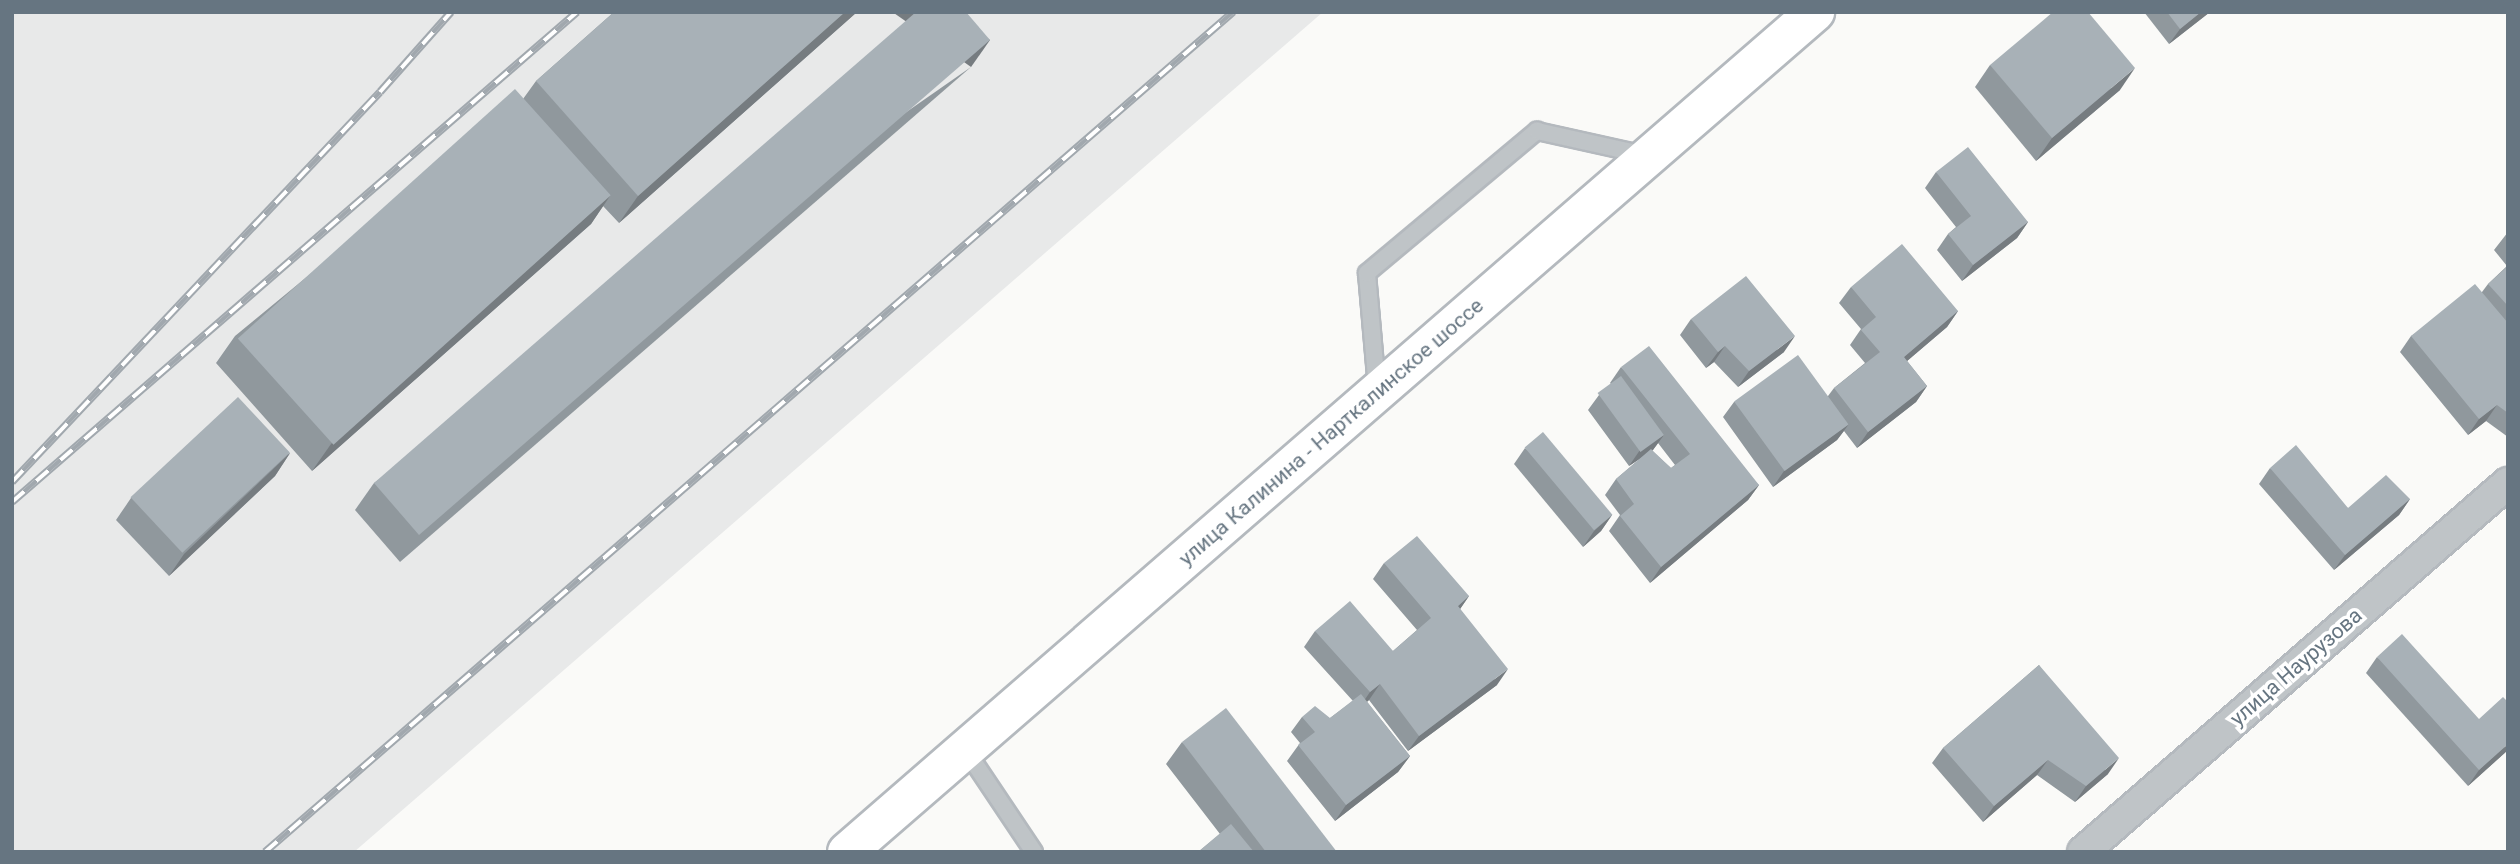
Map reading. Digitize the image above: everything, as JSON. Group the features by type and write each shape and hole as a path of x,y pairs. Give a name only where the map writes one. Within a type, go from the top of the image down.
{"main road":[{"name":"улица Калинина - Нарткалинское шоссе","path":"847,852 1815,12"}],"street":[{"name":"улица Наурузова","path":"2083,852 2508,483"}],"lane":[{"path":"1377,394 1367,273 1537,131 1650,156"},
{"path":"965,749 1034,852"}],"shaded area":[{"path":"12,12 1323,12 354,852 12,852"}],"building":[{"path":"614,12 845,12 638,196 536,81"},
{"path":"916,12 966,12 990,40 419,535 374,483"},
{"path":"2053,12 2088,12 2135,68 2052,138 1990,65"},
{"path":"2167,12 2201,12 2180,29"},
{"path":"515,89 611,195 333,445 238,339"},
{"path":"1968,147 2028,222 1973,265 1948,234 1971,216 1936,172"},
{"path":"1902,244 1958,311 1904,357 1927,386 1868,432 1834,388 1880,352 1861,330 1876,317 1851,287"},
{"path":"2508,266 2508,306 2488,284"},
{"path":"1746,276 1795,336 1749,371 1725,346 1718,352 1691,319"},
{"path":"2475,284 2508,323 2508,413 2497,405 2479,419 2411,336"},
{"path":"1649,346 1759,485 1661,567 1620,516 1634,504 1616,479 1651,449 1671,468 1690,454 1621,367"},
{"path":"1798,355 1849,425 1785,471 1734,401"},
{"path":"1621,376 1664,435 1640,452 1598,393"},
{"path":"238,397 290,453 182,553 130,497"},
{"path":"1543,432 1612,515 1594,530 1525,447"},
{"path":"2296,445 2348,508 2386,475 2410,499 2345,555 2270,468"},
{"path":"1417,536 1469,596 1458,606 1508,669 1419,736 1380,684 1370,692 1315,631 1350,601 1393,651 1431,618 1384,563"},
{"path":"2402,634 2479,719 2503,697 2508,702 2508,744 2479,770 2377,657"},
{"path":"2039,665 2119,758 2086,786 2048,760 1994,806 1943,748"},
{"path":"1361,694 1410,756 1346,805 1298,745 1315,732 1302,717 1315,706 1330,718"},
{"path":"1226,708 1337,852 1266,852 1182,742"},
{"path":"1231,824 1254,852 1198,852"}],"railway":[{"path":"12,482 380,92 451,12"},
{"path":"12,502 577,12"},
{"path":"265,852 1233,12"}]}
